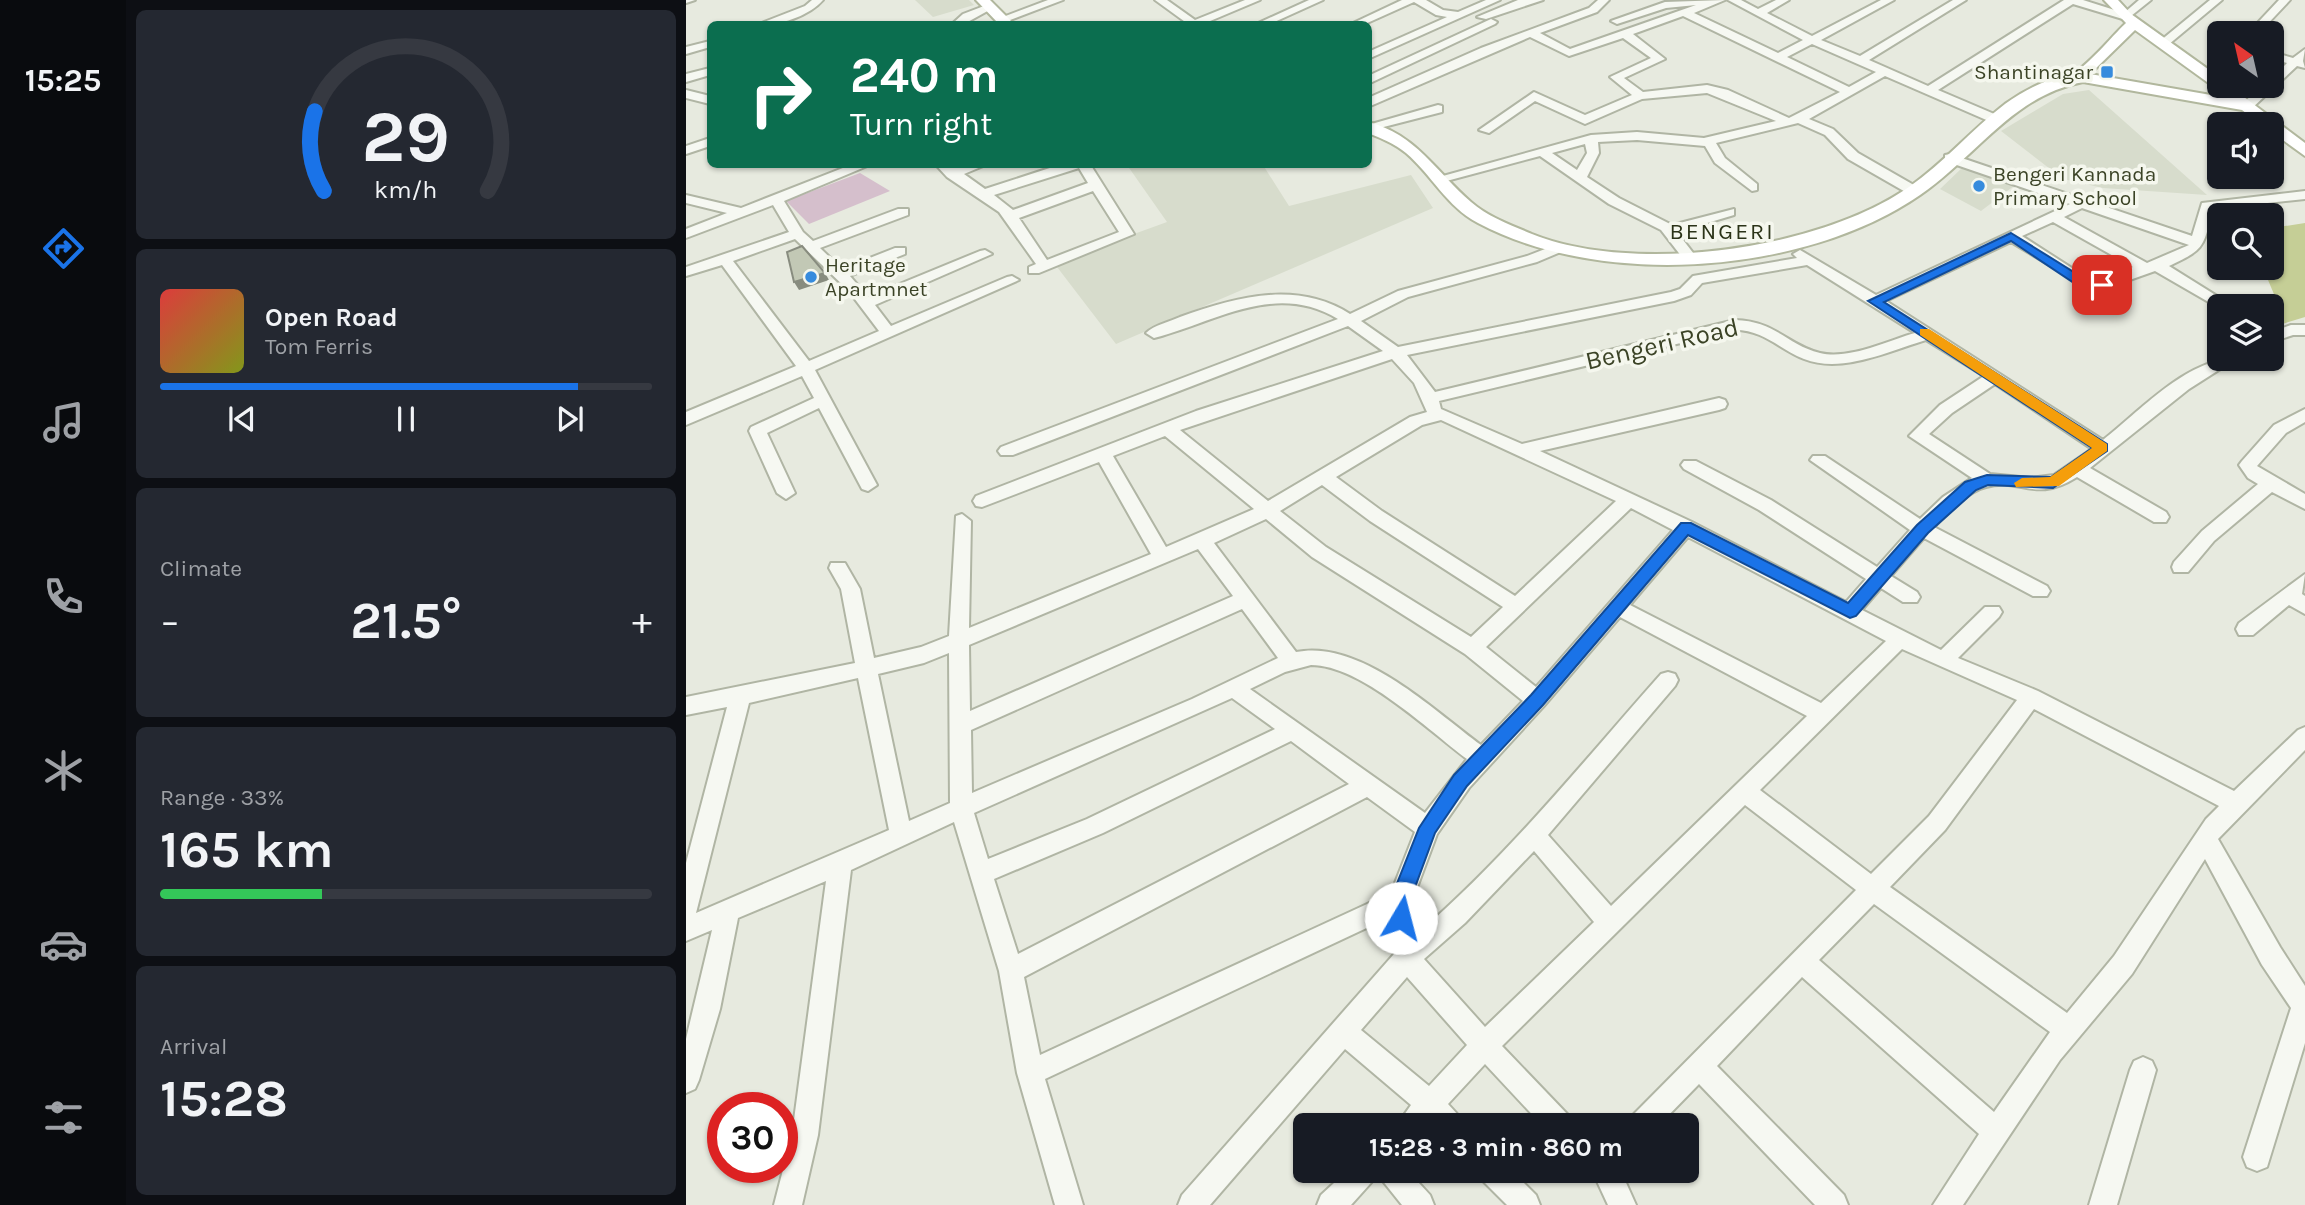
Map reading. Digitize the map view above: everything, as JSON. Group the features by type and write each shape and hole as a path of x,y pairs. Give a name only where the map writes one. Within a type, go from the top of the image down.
{"main road":[{"path":"2111,0 2130,20 2207,72"},
{"path":"986,4 1003,21"},
{"path":"1372,129 1406,146 1465,206 1485,220 1504,230 1558,248 1638,259 1690,258 1784,246 1866,220 1914,191 1995,119 2040,91 2077,78 2130,20"},
{"path":"2077,78 2247,106"},
{"path":"2238,98 2255,112"},
{"path":"2284,135 2305,151"}],"street":[{"path":"787,21 818,0"},
{"path":"1006,21 1058,0"},
{"path":"1199,21 1255,0"},
{"path":"1273,21 1318,0"},
{"path":"1364,21 1411,0"},
{"path":"1418,0 1440,13 1491,22 1526,34 1566,53 1687,14 1712,0"},
{"path":"1372,55 1494,0"},
{"path":"1478,19 1519,3 1538,0"},
{"path":"1372,101 1526,34 1592,10 1603,0"},
{"path":"1617,21 1665,5 1712,0"},
{"path":"1734,0 1812,40 1995,119"},
{"path":"1758,13 1784,0"},
{"path":"1777,58 1889,0"},
{"path":"1860,61 1961,0"},
{"path":"1928,91 2071,0 2130,20 2146,0"},
{"path":"2164,43 2217,0"},
{"path":"2265,21 2285,0"},
{"path":"1165,1 1188,21"},
{"path":"961,21 986,4"},
{"path":"1592,10 1617,21 1659,59 1616,77 1640,96"},
{"path":"1687,14 1848,92"},
{"path":"1562,21 1601,43"},
{"path":"1372,79 1491,22"},
{"path":"686,51 707,45"},
{"path":"2284,75 2300,64 2305,52"},
{"path":"1439,178 1591,139 1637,136 1709,142 1793,120 1884,72"},
{"path":"686,78 707,73"},
{"path":"1485,130 1534,96 1587,120 1640,96 1714,90 1829,132 1853,156 1914,191"},
{"path":"686,94 707,103"},
{"path":"2247,106 2256,98"},
{"path":"1372,126 1438,109"},
{"path":"1580,177 1593,153 1591,139"},
{"path":"1709,142 1720,160 1752,187"},
{"path":"686,150 707,143"},
{"path":"1540,151 1614,201 1669,230 1690,258"},
{"path":"1950,158 2197,243"},
{"path":"686,234 855,168"},
{"path":"945,168 1010,216 1037,265 1127,234 1085,168"},
{"path":"952,174 970,168"},
{"path":"981,194 1064,168"},
{"path":"1010,216 1096,185"},
{"path":"2011,236 2089,285 2102,285 2192,250 2197,243 2207,206 2305,195"},
{"path":"775,197 797,234 840,275 888,332"},
{"path":"686,199 740,212"},
{"path":"1875,301 2084,202"},
{"path":"811,247 903,212"},
{"path":"1669,230 1729,212"},
{"path":"2054,217 2207,296"},
{"path":"686,272 797,234"},
{"path":"1784,246 1811,260 1995,376 2102,448"},
{"path":"1007,451 1348,321 1403,295 1532,259 1558,248"},
{"path":"840,275 900,251"},
{"path":"866,303 985,254"},
{"path":"725,259 806,368 868,485"},
{"path":"982,501 1167,429 1397,352 1674,296 1686,292 1690,284 1698,279 1811,260"},
{"path":"686,419 1012,280"},
{"path":"1154,333 1212,311 1257,301 1289,299 1329,309 1397,352 1432,406 1448,415 1686,527 1943,661 2031,697 2237,804"},
{"name":"Bengeri Road","path":"686,706 924,655 959,641 1203,542 1268,509 1416,421 1432,406 1735,325 1758,325 1804,352 1826,359 1928,334"},
{"path":"2284,332 2305,330"},
{"path":"1850,611 1922,529 1970,486 1987,480 2053,482 2076,468 2189,378 2207,369"},
{"path":"1987,480 1920,437 1946,410 1995,376"},
{"path":"786,493 757,431 823,400"},
{"path":"1520,450 1719,404"},
{"path":"2305,415 2280,429 2248,465 2254,474 2305,502"},
{"path":"1167,429 1319,552 1472,648 1537,700"},
{"path":"1103,454 1163,558"},
{"path":"1819,460 1922,529 2040,591"},
{"path":"1690,465 1765,505 1910,597"},
{"path":"2076,468 2160,517"},
{"path":"1322,476 1376,516 1516,606"},
{"path":"2181,567 2208,536 2270,484"},
{"path":"1472,648 1629,499"},
{"path":"962,521 960,724 956,809 981,873 1011,971 1030,1073 1069,1205"},
{"path":"1549,1113 1407,958 1400,901 1428,828 1482,757 1537,700 1686,527"},
{"path":"1203,542 1292,662"},
{"path":"838,568 850,589 906,833"},
{"path":"2246,629 2305,580"},
{"path":"2288,594 2305,606"},
{"path":"960,724 1245,599"},
{"path":"1617,607 1824,713"},
{"path":"1943,661 1992,612"},
{"path":"1421,1113 1485,1045 1901,638"},
{"path":"686,929 840,864 956,809 1235,690 1292,662 1325,657 1352,666 1482,757"},
{"path":"1192,1205 1407,958 1457,915 1534,835 1668,680"},
{"path":"1235,690 1428,828"},
{"path":"686,908 740,696"},
{"path":"1652,1113 1937,823 2031,697"},
{"path":"981,873 1096,827 1292,732"},
{"path":"1947,1205 2069,1030 2123,965 2214,826 2305,736"},
{"path":"1011,971 1366,786"},
{"path":"1743,790 1872,889 2069,1030"},
{"path":"1534,835 1610,923"},
{"path":"2207,840 2271,956 2304,1003 2258,1157"},
{"path":"788,1205 805,1135 840,864"},
{"path":"1030,1073 1400,901"},
{"path":"686,1080 708,1009 728,911"},
{"path":"1802,961 1997,1132"},
{"path":"1344,1032 1439,1113"},
{"path":"1699,1066 1834,1205"},
{"path":"2103,1205 2143,1070"},
{"path":"1331,1205 1354,1183"},
{"path":"1401,1183 1420,1205"},
{"path":"1504,1183 1525,1205"},
{"path":"1612,1183 1622,1205"}],"shaded area":[{"path":"915,0 969,0 974,5 933,17"},
{"path":"2089,90 2207,195 2103,188 2063,179 2001,131 2063,94"},
{"name":"Bengeri Kannada Primary School","path":"1963,167 2019,182 1981,211 1940,189"},
{"path":"1129,168 1265,168 1289,206 1411,175 1433,208 1116,344 1054,263 1167,222"},
{"path":"860,173 890,191 809,224 786,201"},
{"path":"2305,223 2305,317 2284,323 2284,294 2274,294 2268,280 2284,280 2284,226"}],"building":[{"path":"802,246 825,273 794,282 787,252"}],"slow traffic":[{"path":"1925,332 2102,448 2053,482 2022,483"}],"place":[{"name":"Shantinagar","path":"2107,72"},
{"name":"Bengeri Kannada Primary School","path":"1979,186"},
{"name":"Heritage Apartmnet","path":"811,277"}],"district":[{"name":"BENGERI","path":"1722,231"}],"route":[{"path":"1401,918 1400,901 1428,828 1461,781 1537,700 1686,527 1850,611 1922,529 1970,486 1987,480 2026,484 2053,482 2102,448 1995,376 1875,301 2011,236 2081,282 2102,285"}]}
